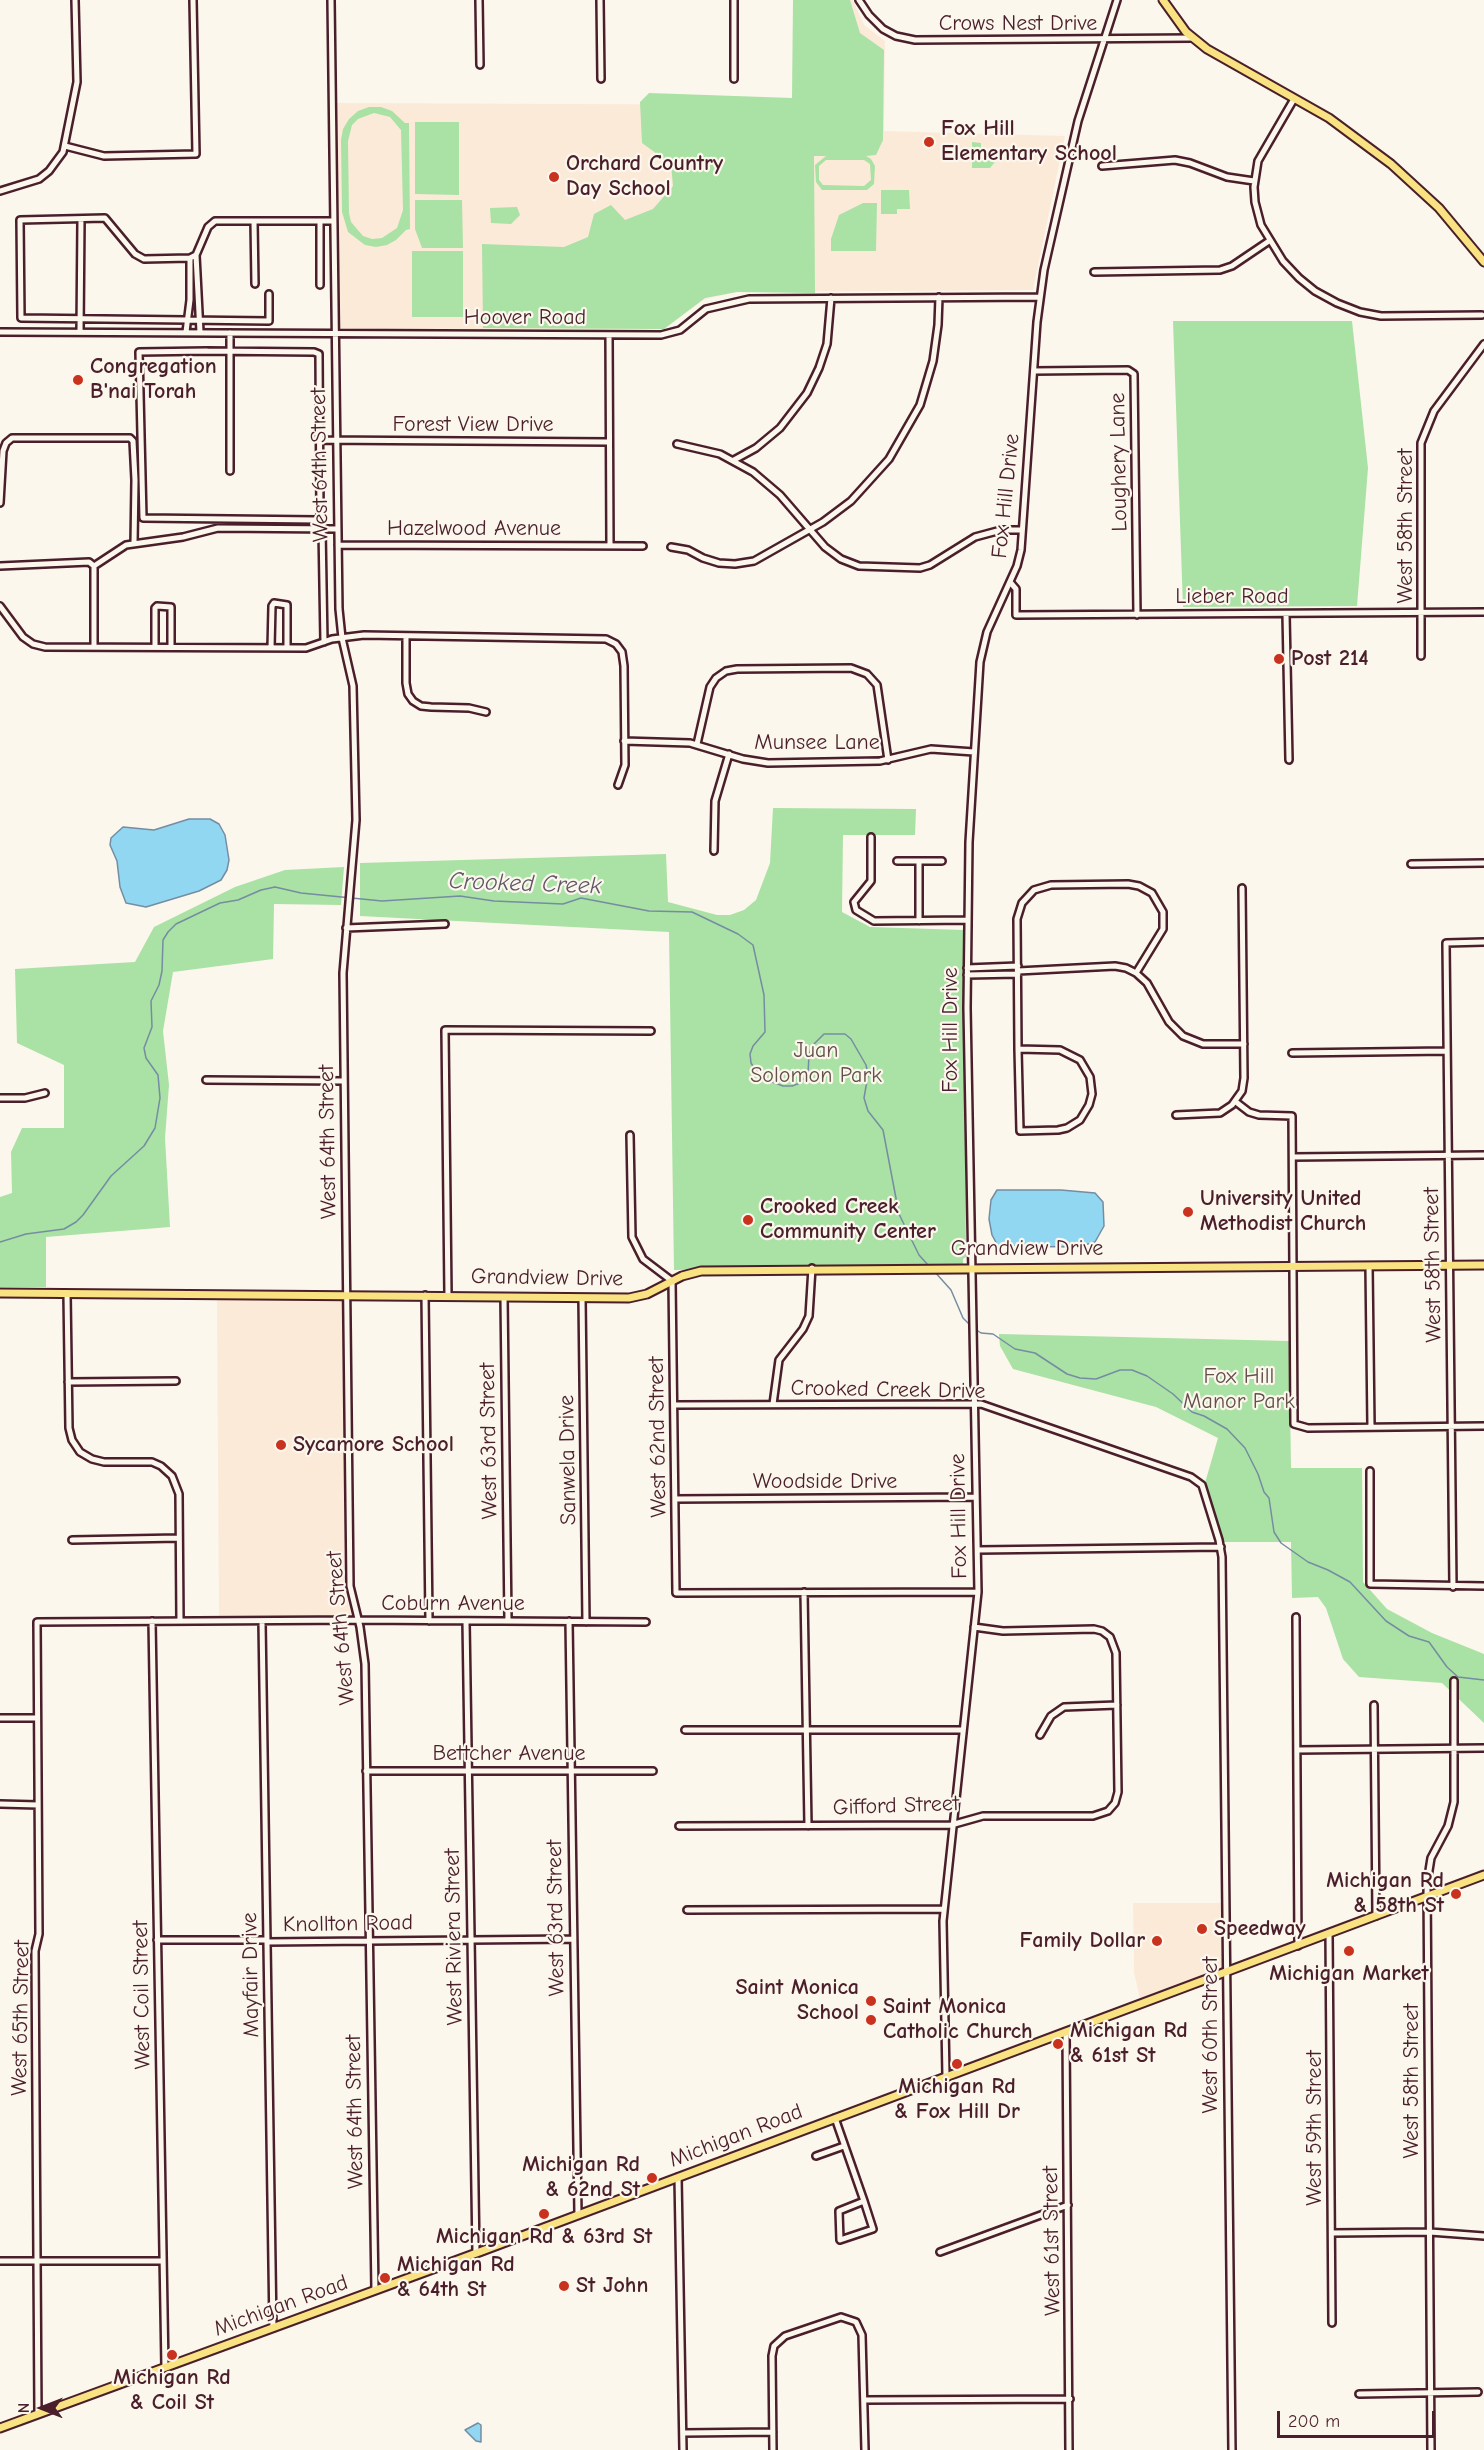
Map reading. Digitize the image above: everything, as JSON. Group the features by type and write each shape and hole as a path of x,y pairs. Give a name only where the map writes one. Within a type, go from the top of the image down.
{"main road":[{"path":"1163,0 1175,19 1193,38 1223,59 1344,128 1406,176 1447,217 1484,262"},
{"name":"Grandview Drive","path":"0,1293 637,1297 686,1274 701,1271 812,1268 1484,1265"},
{"name":"Michigan Road","path":"0,2428 476,2253 1484,1875"}],"street":[{"path":"0,191 39,179 57,162 65,146 66,129 77,82 75,0"},
{"path":"65,146 104,156 196,154 193,0"},
{"name":"West 64th Street","path":"331,0 339,609 342,638 354,692 356,820 343,973 350,1586 365,1664 375,2290"},
{"path":"479,0 480,65"},
{"path":"600,0 601,79"},
{"path":"734,0 734,79"},
{"name":"Crows Nest Drive","path":"859,0 868,15 879,26 896,36 910,40 1193,38"},
{"name":"Fox Hill Drive","path":"946,2076 944,1909 951,1825 978,1592 970,1268 967,968 969,842 982,647 1021,550 1040,297 1045,264 1078,122 1117,0"},
{"path":"1294,99 1258,162 1254,182 1258,217 1269,241 1281,258 1299,278 1318,293 1347,308 1381,316 1482,315"},
{"path":"1102,166 1175,160 1190,163 1224,177 1254,182"},
{"path":"196,255 190,258 139,257 105,218 20,220 21,318 269,321 269,294"},
{"path":"80,332 81,219"},
{"path":"200,333 196,255 210,223 215,221 333,222"},
{"path":"254,221 255,284"},
{"path":"320,222 320,285"},
{"path":"1094,272 1218,271 1232,266 1269,241"},
{"path":"186,333 190,300 190,258"},
{"path":"671,547 686,550 713,562 741,564 754,561 810,530 847,504 889,459 908,430 923,399 937,342 939,297"},
{"name":"Hoover Road","path":"0,332 670,334 682,328 704,310 740,300 759,298 1040,297"},
{"path":"734,460 770,436 802,401 823,356 830,322 831,298"},
{"path":"230,333 230,471"},
{"path":"609,335 610,546"},
{"name":"West 58th Street","path":"1421,656 1421,443 1434,411 1484,344"},
{"path":"230,351 314,351 319,354 320,516 318,520 143,518 139,352 230,351"},
{"name":"Loughery Lane","path":"1034,371 1129,370 1134,375 1137,615"},
{"path":"0,503 3,451 6,442 17,437 131,439 135,480 134,544"},
{"name":"Forest View Drive","path":"319,440 609,442"},
{"path":"677,444 708,450 734,460 753,472 773,488 832,553 852,564 913,569 930,565 962,543 978,536 1001,530 1022,530"},
{"path":"94,566 120,548 183,537 218,528 337,529"},
{"path":"322,529 324,642"},
{"name":"Hazelwood Avenue","path":"338,545 643,546"},
{"path":"0,566 88,562 94,566"},
{"path":"94,566 94,647"},
{"name":"Lieber Road","path":"1010,582 1016,589 1016,615 1484,612"},
{"path":"271,648 274,603 286,604 287,648"},
{"path":"0,606 22,637 30,643 45,647 310,648 342,638 406,636 606,639 616,644 622,652 625,765 618,785"},
{"path":"155,647 155,608 157,606 171,607 171,647"},
{"path":"1286,614 1289,760"},
{"path":"406,636 406,683 408,694 413,701 421,706 470,708 486,712"},
{"path":"697,744 708,690 722,673 737,669 851,668 867,674 877,687 888,760"},
{"name":"Munsee Lane","path":"624,741 677,741 697,744 768,763 888,760 929,749 974,752"},
{"path":"714,851 715,801 729,754"},
{"path":"871,837 871,881 854,902 854,908 872,921 968,920"},
{"path":"897,861 942,861"},
{"path":"919,861 919,921"},
{"path":"1411,864 1484,862"},
{"path":"1018,1049 1060,1050 1080,1060 1090,1077 1092,1094 1089,1106 1080,1120 1060,1130 1020,1131 1018,1049 1017,916 1022,903 1032,892 1052,885 1128,884 1139,886 1152,893 1161,905 1164,917 1160,936 1136,973"},
{"path":"1176,1115 1218,1114 1236,1102 1242,1091 1244,1044 1242,888"},
{"path":"346,928 445,924"},
{"name":"West 58th Street","path":"1453,1587 1446,943 1484,942"},
{"path":"967,975 1018,970 1115,966 1136,973 1147,983 1169,1022 1183,1036 1203,1044 1244,1044"},
{"path":"967,968 1018,970"},
{"path":"448,1295 445,1030 651,1031"},
{"path":"1292,1053 1447,1051"},
{"path":"206,1080 344,1081"},
{"path":"0,1098 25,1098 45,1093"},
{"path":"1236,1102 1247,1111 1259,1115 1292,1116 1294,1424 1308,1428 1484,1426"},
{"path":"630,1135 632,1237 643,1259 672,1281"},
{"path":"1293,1157 1484,1155"},
{"path":"1369,1266 1371,1427"},
{"path":"773,1404 778,1360 803,1329 810,1316 812,1268"},
{"name":"West 62nd Street","path":"672,1281 676,1593 804,1592"},
{"path":"67,1294 69,1428 75,1446 86,1456 97,1461 147,1461 167,1470 178,1489 180,1621"},
{"path":"425,1295 429,1621"},
{"name":"West 63rd Street","path":"504,1297 508,1621"},
{"name":"Sanwela Drive","path":"582,1298 586,1622"},
{"path":"68,1382 176,1381"},
{"name":"Crooked Creek Drive","path":"674,1405 973,1404 988,1406 1197,1480"},
{"path":"1370,1471 1370,1584 1484,1587"},
{"name":"West 60th Street","path":"1197,1480 1203,1487 1221,1547 1232,2450"},
{"name":"Woodside Drive","path":"675,1499 976,1497"},
{"path":"72,1540 179,1538"},
{"path":"978,1550 1221,1547"},
{"path":"808,1826 804,1592 978,1592"},
{"path":"1296,1617 1298,1946"},
{"name":"Coburn Avenue","path":"36,1622 358,1620 646,1622"},
{"name":"West Coil Street","path":"152,1621 165,2368"},
{"name":"West 63rd Street","path":"569,1621 578,2214"},
{"name":"West 65th Street","path":"36,1622 39,1934 35,1952 38,2414"},
{"name":"Mayfair Drive","path":"262,1622 273,2328"},
{"name":"West Riviera Street","path":"466,1622 476,2253"},
{"path":"974,1628 1003,1631 1094,1629 1109,1636 1116,1648 1117,1705 1064,1707 1051,1716 1040,1735"},
{"name":"West 58th Street","path":"1431,2450 1428,1896 1431,1858 1448,1826 1454,1808 1454,1681"},
{"name":"Gifford Street","path":"678,1826 951,1825 983,1816 1096,1815 1111,1808 1118,1792 1117,1705"},
{"path":"1374,1706 1376,1916"},
{"path":"0,1718 37,1718"},
{"path":"685,1730 962,1730"},
{"path":"1297,1750 1484,1748"},
{"name":"Bettcher Avenue","path":"366,1771 653,1771"},
{"path":"0,1804 38,1804"},
{"path":"687,1910 944,1909"},
{"name":"West 59th Street","path":"1329,1933 1332,2323"},
{"name":"Knollton Road","path":"157,1941 573,1939"},
{"name":"West 61st Street","path":"1066,2032 1069,2450"},
{"path":"835,2118 844,2146 864,2201 873,2229 840,2240 839,2211 864,2201"},
{"path":"816,2156 844,2146"},
{"path":"678,2177 683,2450"},
{"path":"939,2253 1068,2205"},
{"path":"1332,2233 1430,2232 1484,2236"},
{"path":"0,2261 163,2261"},
{"path":"773,2450 772,2354 776,2344 785,2336 839,2317 852,2319 861,2329 865,2450"},
{"path":"1359,2394 1478,2392"},
{"path":"864,2400 1070,2399"},
{"path":"683,2433 773,2432"}],"shaded area":[{"path":"794,0 853,0 864,25 885,41 884,131 1065,136 1033,290 737,292 705,299 664,329 339,329 337,103 793,105"},
{"name":"Sycamore School","path":"217,1300 343,1300 345,1590 351,1614 347,1618 219,1617"},
{"path":"1133,1903 1221,1903 1222,1968 1140,1999 1134,1972"}],"green space":[{"path":"793,0 850,0 860,33 884,50 883,140 876,155 866,156 875,166 874,184 867,190 822,190 816,182 815,165 826,156 814,156 815,293 737,292 705,298 664,329 483,328 482,244 564,247 588,237 594,214 611,205 625,220 653,209 673,186 671,164 642,143 640,102 649,93 792,98","holes":["826,160 864,160 870,164 871,180 864,186 823,185 819,180 819,166"]},
{"path":"369,107 381,107 392,111 405,123 409,123 410,229 387,245 376,247 365,245 348,232 342,212 341,140 343,129 358,111","holes":["374,113 390,117 401,130 403,210 397,228 382,238 372,239 363,236 351,222 348,141 352,125 358,119"]},
{"path":"415,122 459,122 459,195 415,194"},
{"path":"972,142 981,143 981,153 985,153 995,162 990,168 972,168"},
{"path":"881,190 909,190 910,209 897,209 897,214 881,214"},
{"path":"415,200 462,200 463,248 422,248 415,229"},
{"path":"863,203 877,203 876,251 831,251 831,239 839,215"},
{"path":"517,207 520,215 511,224 491,223 490,208"},
{"path":"412,251 463,251 463,317 412,317"},
{"path":"1173,321 1352,321 1368,468 1357,606 1183,607"},
{"name":"Juan Solomon Park","path":"773,808 916,809 915,835 843,835 842,912 870,927 964,930 966,1257 963,1259 963,1264 674,1270 669,932 360,916 360,863 666,854 668,902 717,915 730,915 744,910 756,900 770,863"},
{"path":"344,867 341,905 274,904 273,959 173,972 163,1031 169,1085 165,1138 170,1227 46,1237 46,1287 0,1287 0,1197 12,1193 11,1152 22,1128 64,1128 64,1065 17,1043 15,969 135,962 154,927 235,887 285,870"},
{"name":"Fox Hill Manor Park","path":"999,1334 1289,1341 1291,1468 1362,1468 1363,1582 1387,1609 1432,1633 1484,1654 1484,1723 1442,1683 1359,1677 1343,1659 1326,1608 1318,1597 1292,1598 1291,1542 1224,1542 1205,1483 1218,1438 1156,1407 1013,1369 1000,1346"}],"water":[{"path":"189,819 210,819 219,824 225,835 229,860 227,870 221,880 199,891 146,907 126,903 120,887 117,861 110,845 111,838 123,827 154,830"},
{"path":"997,1190 1061,1190 1095,1193 1103,1202 1104,1226 1095,1242 1078,1247 998,1246 992,1235 989,1219 991,1200"},
{"path":"478,2423 481,2425 481,2442 476,2441 465,2430"}],"waterway":[{"name":"Crooked Creek","path":"0,1242 26,1234 64,1229 76,1222 111,1176 144,1146 155,1128 160,1098 158,1075 146,1058 144,1048 152,1027 151,1001 159,985 163,940 168,932 176,924 220,903 238,900 261,890 275,887 301,893 382,901 460,896 494,901 563,904 581,898 649,911 692,912 738,934 753,945 764,995 765,1032 753,1046 750,1054 751,1063 756,1071 767,1080 783,1086 792,1086 800,1083 808,1074 809,1054 813,1045 824,1034 845,1034 851,1039 866,1065 868,1075 864,1098 868,1111 883,1130 899,1214 919,1255 928,1265"},
{"name":"Crooked Creek","path":"934,1271 951,1290 963,1318 971,1326"},
{"name":"Crooked Creek","path":"975,1329 981,1333 993,1334 1015,1349 1035,1353 1067,1374 1080,1378 1096,1379 1120,1370 1132,1370 1147,1376 1173,1394 1192,1412 1227,1429 1245,1448 1258,1474 1264,1492 1269,1498 1274,1532 1281,1543 1308,1562 1350,1582 1386,1621 1409,1636 1429,1642 1447,1667 1458,1677 1484,1680"}],"place":[{"name":"Fox Hill Elementary School","path":"929,142"},
{"name":"Orchard Country Day School","path":"554,177"},
{"name":"Congregation B'nai Torah","path":"78,380"},
{"name":"Post 214","path":"1279,659"},
{"name":"University United Methodist Church","path":"1188,1212"},
{"name":"Crooked Creek Community Center","path":"748,1220"},
{"name":"Sycamore School","path":"281,1445"},
{"name":"Michigan Rd & 58th St","path":"1456,1894"},
{"name":"Speedway","path":"1202,1929"},
{"name":"Family Dollar","path":"1157,1941"},
{"name":"Michigan Market","path":"1349,1951"},
{"name":"Saint Monica School","path":"871,2001"},
{"name":"Saint Monica Catholic Church","path":"871,2020"},
{"name":"Michigan Rd & 61st St","path":"1058,2044"},
{"name":"Michigan Rd & Fox Hill Dr","path":"957,2064"},
{"name":"Michigan Rd & 62nd St","path":"652,2178"},
{"name":"Michigan Rd & 63rd St","path":"544,2214"},
{"name":"Michigan Rd & 64th St","path":"385,2278"},
{"name":"St John","path":"564,2286"},
{"name":"Michigan Rd & Coil St","path":"172,2355"}]}
